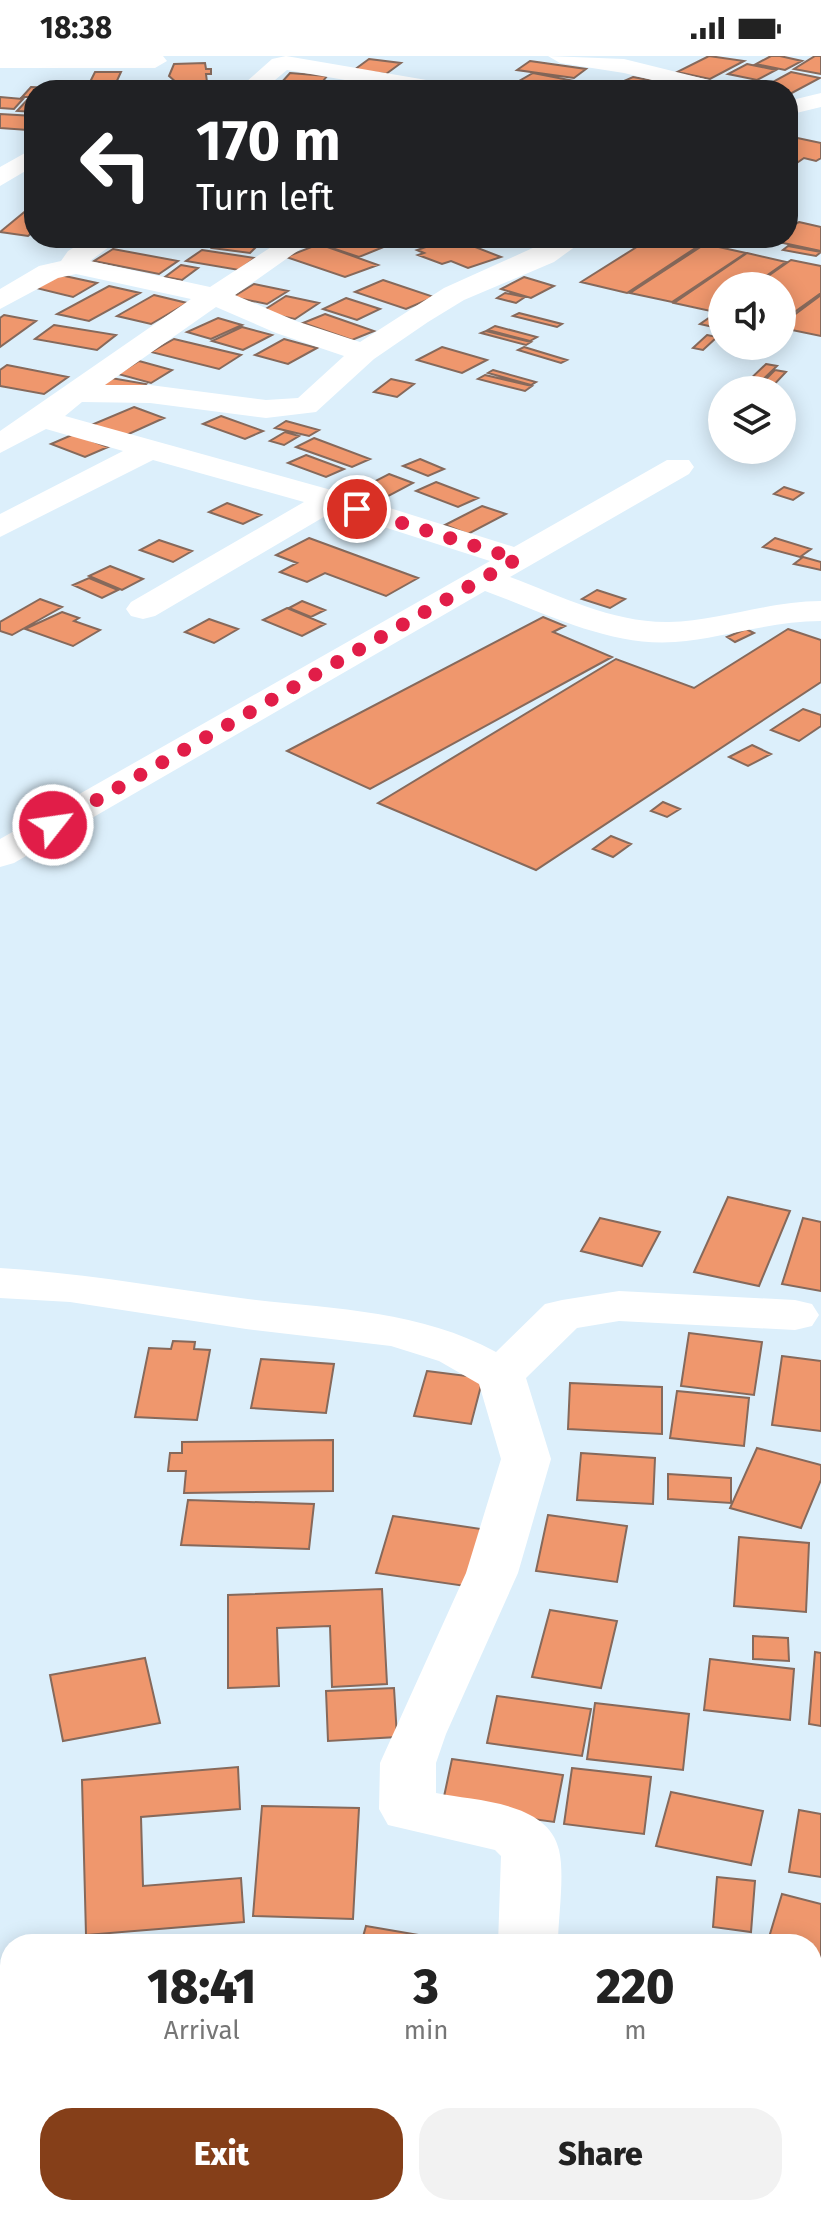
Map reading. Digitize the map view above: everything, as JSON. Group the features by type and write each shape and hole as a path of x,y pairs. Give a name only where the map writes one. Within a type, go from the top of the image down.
{"street":[{"path":"560,56 624,66 681,80"},
{"path":"261,80 289,60 392,80"},
{"path":"0,61 155,61"},
{"path":"595,80 624,66"},
{"path":"798,106 821,100"},
{"path":"798,112 821,118"},
{"path":"0,178 24,162"},
{"path":"0,193 24,193"},
{"path":"76,266 74,261 92,248"},
{"path":"0,444 42,419 127,353 288,248"},
{"path":"75,393 150,394 284,409 305,406 320,396 364,353 454,294 557,248"},
{"path":"0,301 49,272 76,266 215,296 286,327 364,353"},
{"path":"42,419 331,500 517,559"},
{"path":"0,527 150,449"},
{"path":"0,855 678,467"},
{"path":"143,609 331,500"},
{"path":"484,579 624,628 654,633 771,611 821,611"},
{"path":"0,1283 70,1287 246,1314 394,1331 456,1350 501,1375 526,1459 492,1573 418,1734 408,1763 408,1809 513,1831 524,1840 530,1850 528,1934"},
{"path":"501,1375 562,1315 619,1306 795,1315"}],"building":[{"path":"709,56 744,61 710,79 677,72"},
{"path":"771,56 802,61 785,70 756,64"},
{"path":"815,56 821,56 821,74 794,69"},
{"path":"369,59 401,63 386,74 354,70"},
{"path":"530,61 586,69 574,78 517,70"},
{"path":"205,63 211,74 206,74 207,80 174,80 169,76 174,64"},
{"path":"747,64 776,70 757,80 728,74"},
{"path":"95,72 121,72 117,80 91,80"},
{"path":"791,72 820,78 798,90 798,80 776,80"},
{"path":"290,73 327,76 324,80 284,80"},
{"path":"533,73 569,80 521,80"},
{"path":"0,97 23,99 14,109 0,108"},
{"path":"0,114 24,115 24,130 0,128"},
{"path":"798,138 821,143 821,158 816,161 804,158 798,162"},
{"path":"24,212 24,235 0,232"},
{"path":"798,223 821,227 821,251 798,246"},
{"path":"212,248 255,248 250,253"},
{"path":"309,248 330,248 378,265 345,277 286,257"},
{"path":"332,248 381,248 359,257"},
{"path":"478,248 501,257 468,268 451,261 442,264 418,255 424,253 417,250"},
{"path":"635,248 695,248 627,293 581,282"},
{"path":"699,248 723,248 746,253 717,272 708,272 708,278 672,302 630,293"},
{"path":"798,248 821,252 816,256 783,250"},
{"path":"113,249 178,261 159,274 94,261"},
{"path":"202,250 255,258 239,270 186,261"},
{"path":"747,253 786,262 772,272 719,272"},
{"path":"791,260 821,266 821,293 796,311 796,272 774,272"},
{"path":"181,265 198,268 182,280 165,277"},
{"path":"60,275 97,283 73,297 36,288"},
{"path":"524,277 554,286 531,298 501,289"},
{"path":"383,280 434,297 406,309 355,292"},
{"path":"708,280 708,310 674,303"},
{"path":"254,284 288,291 267,304 233,297"},
{"path":"109,286 140,293 89,321 57,314"},
{"path":"505,293 525,297 516,303 497,298"},
{"path":"154,295 187,303 151,324 117,316"},
{"path":"821,295 821,336 796,331 796,314"},
{"path":"286,296 319,303 295,319 261,312"},
{"path":"346,298 380,309 357,320 323,309"},
{"path":"519,313 562,324 557,327 513,316"},
{"path":"325,314 374,331 352,340 303,323"},
{"path":"4,315 36,321 0,347 0,318"},
{"path":"218,318 242,325 211,339 187,332"},
{"path":"54,325 116,335 97,350 35,339"},
{"path":"495,326 537,337 530,341 488,330"},
{"path":"242,327 272,335 243,350 212,341"},
{"path":"486,331 531,342 526,345 481,333"},
{"path":"708,335 708,345 703,350 693,348"},
{"path":"174,339 241,355 219,369 151,352"},
{"path":"284,339 317,348 288,364 255,355"},
{"path":"442,347 487,360 462,373 417,360"},
{"path":"524,347 567,360 561,363 518,350"},
{"path":"139,361 172,370 151,383 118,374"},
{"path":"766,364 777,366 766,376 753,376"},
{"path":"7,365 68,377 44,394 0,386 0,370"},
{"path":"493,370 536,382 531,385 488,373"},
{"path":"775,370 786,372 782,376 769,376"},
{"path":"485,375 532,386 525,391 478,379"},
{"path":"111,378 146,384 136,392 101,387"},
{"path":"391,379 414,384 397,397 374,392"},
{"path":"134,407 164,418 120,438 89,426"},
{"path":"221,416 263,431 245,439 203,424"},
{"path":"286,421 319,430 309,436 275,428"},
{"path":"285,432 299,436 284,445 270,441"},
{"path":"74,434 108,447 85,457 51,444"},
{"path":"314,438 370,459 352,467 296,447"},
{"path":"306,455 344,469 326,477 288,463"},
{"path":"420,459 444,469 428,476 403,466"},
{"path":"389,474 413,483 377,502 352,493"},
{"path":"436,482 478,498 458,507 416,491"},
{"path":"784,487 803,493 793,500 774,494"},
{"path":"227,503 261,515 243,524 209,512"},
{"path":"482,506 506,514 468,534 445,525"},
{"path":"309,538 418,578 386,596 325,573 307,582 280,572 297,563 276,555"},
{"path":"775,538 811,549 800,557 763,547"},
{"path":"159,540 192,551 173,562 140,550"},
{"path":"803,557 821,562 821,570 794,564"},
{"path":"110,566 143,579 122,590 89,576"},
{"path":"89,578 118,590 102,598 73,585"},
{"path":"597,590 625,599 610,608 582,599"},
{"path":"40,599 62,607 12,635 0,631 0,622"},
{"path":"302,601 325,610 311,617 289,608"},
{"path":"287,608 325,624 302,636 263,620"},
{"path":"62,612 79,618 74,621 100,630 73,646 25,629"},
{"path":"543,617 565,626 553,632 612,657 370,789 287,751"},
{"path":"209,619 238,629 214,643 185,632"},
{"path":"746,629 754,633 735,642 727,637"},
{"path":"788,629 821,640 821,682 536,870 378,803 616,659 694,688"},
{"path":"803,709 821,715 821,726 799,741 771,730"},
{"path":"752,745 771,754 748,766 729,757"},
{"path":"663,802 680,809 667,817 651,811"},
{"path":"611,836 631,844 613,857 593,849"},
{"path":"728,1197 790,1211 759,1286 694,1272"},
{"path":"600,1218 660,1232 642,1266 581,1251"},
{"path":"803,1218 821,1222 821,1291 782,1284"},
{"path":"689,1333 762,1342 754,1395 681,1386"},
{"path":"173,1341 195,1342 194,1349 210,1350 197,1420 135,1417 149,1348 171,1349"},
{"path":"782,1356 821,1361 821,1431 772,1425"},
{"path":"261,1359 334,1364 326,1413 251,1408"},
{"path":"427,1371 483,1378 471,1424 414,1416"},
{"path":"570,1383 662,1387 662,1434 568,1429"},
{"path":"677,1391 749,1398 744,1446 670,1438"},
{"path":"333,1440 333,1491 184,1493 186,1471 168,1471 170,1453 182,1453 182,1442"},
{"path":"757,1448 821,1465 821,1480 801,1528 730,1508"},
{"path":"581,1453 655,1458 653,1504 577,1500"},
{"path":"668,1474 731,1478 731,1503 668,1499"},
{"path":"188,1500 314,1504 309,1549 181,1545"},
{"path":"548,1515 627,1526 617,1582 536,1571"},
{"path":"393,1516 481,1529 465,1586 376,1573"},
{"path":"739,1537 809,1543 806,1612 734,1606"},
{"path":"382,1589 387,1684 332,1687 330,1626 277,1628 279,1686 228,1688 228,1595"},
{"path":"550,1610 617,1621 601,1688 532,1677"},
{"path":"753,1636 788,1638 789,1661 753,1659"},
{"path":"815,1652 821,1653 821,1726 809,1724"},
{"path":"145,1658 160,1723 63,1741 50,1675"},
{"path":"710,1659 794,1669 790,1720 704,1710"},
{"path":"394,1688 397,1737 328,1741 326,1691"},
{"path":"497,1696 591,1709 582,1756 487,1743"},
{"path":"595,1703 689,1714 683,1770 587,1759"},
{"path":"452,1759 563,1775 554,1822 442,1806"},
{"path":"238,1767 240,1809 141,1817 143,1886 241,1878 244,1922 86,1934 82,1780"},
{"path":"572,1768 651,1777 644,1834 564,1824"},
{"path":"671,1792 763,1811 751,1865 656,1846"},
{"path":"262,1806 359,1808 353,1919 253,1916"},
{"path":"799,1810 821,1814 821,1877 789,1872"},
{"path":"717,1877 755,1881 751,1932 713,1927"},
{"path":"782,1894 821,1904 821,1934 770,1934"},
{"path":"366,1926 413,1934 364,1934"}],"route":[{"path":"53,825 517,559 357,509"}]}
